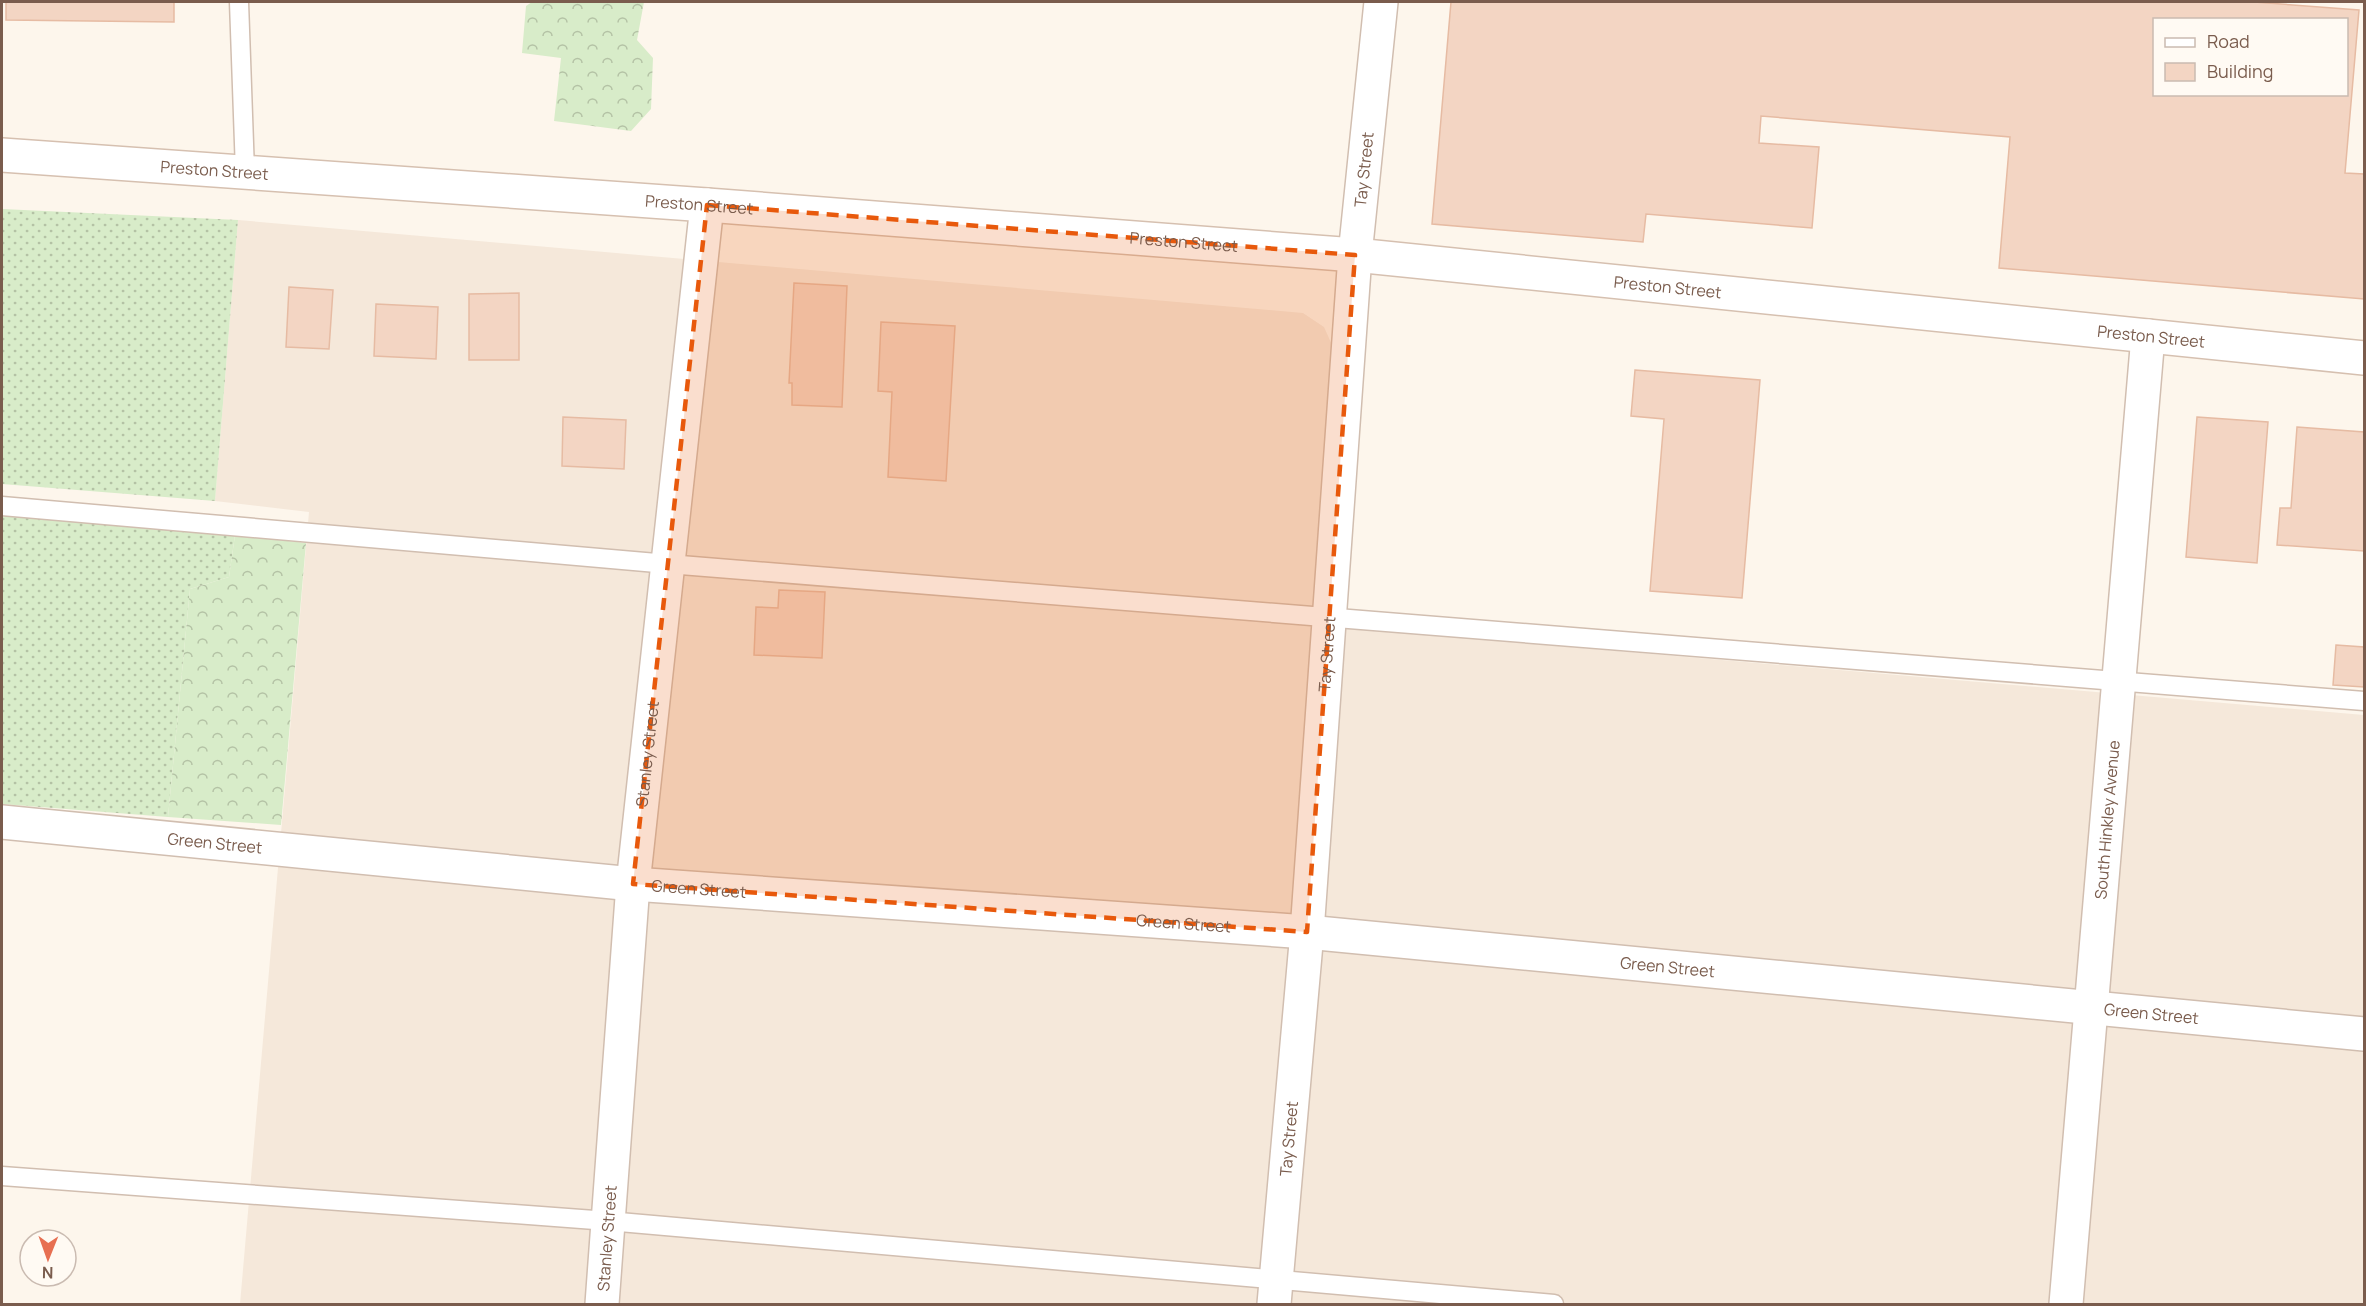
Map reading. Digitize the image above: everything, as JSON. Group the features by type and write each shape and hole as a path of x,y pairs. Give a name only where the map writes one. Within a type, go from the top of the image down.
{"street":[{"name":"Tay Street","path":"1275,1292 1307,932 1355,255 1380,2"},
{"name":"Preston Street","path":"2,155 707,205 1355,255 2364,358"},
{"name":"Stanley Street","path":"602,1305 633,884 707,205"},
{"name":"South Hinkley Avenue","path":"2066,1305 2148,336"},
{"name":"Green Street","path":"2,822 633,884 1307,932 2091,1010 2364,1034"}],"lane":[{"path":"238,2 244,172"},
{"path":"2,506 668,564 2364,701"},
{"path":"2,1176 608,1221 1275,1292 1554,1305"}],"highlighted area":[{"path":"707,205 1355,255 1307,932 633,884"}],"shaded area":[{"path":"238,220 1303,313 1324,327 1333,347 1313,625 2364,715 2364,1304 240,1304 309,512 215,501"}],"green space":[{"path":"532,2 644,2 637,40 653,58 651,109 631,131 554,121 561,58 522,53 526,6"},
{"path":"2,209 238,220 215,501 2,484"},
{"path":"2,513 235,535 229,577 190,589 168,817 2,804"},
{"path":"235,535 306,543 281,825 168,817 190,589 229,577"}],"building":[{"path":"6,2 174,2 174,22 6,20"},
{"path":"1451,2 2254,2 2359,10 2345,173 2364,174 2364,299 1999,268 2010,137 1761,116 1759,143 1819,147 1812,228 1646,214 1643,242 1432,224"},
{"path":"794,283 847,286 842,407 792,405 792,383 789,383"},
{"path":"289,287 333,290 329,349 286,347"},
{"path":"519,293 519,360 469,360 469,294"},
{"path":"376,304 438,307 436,359 374,356"},
{"path":"881,322 955,326 946,481 888,477 892,392 878,391"},
{"path":"1635,370 1760,380 1742,598 1650,591 1664,419 1631,416"},
{"path":"563,417 626,420 624,469 562,466"},
{"path":"2197,417 2268,422 2257,563 2186,557"},
{"path":"2297,427 2364,432 2364,551 2277,545 2280,508 2291,508"},
{"path":"779,590 825,592 822,658 754,655 756,607 778,608"},
{"path":"2336,645 2364,647 2364,687 2333,685"}]}
